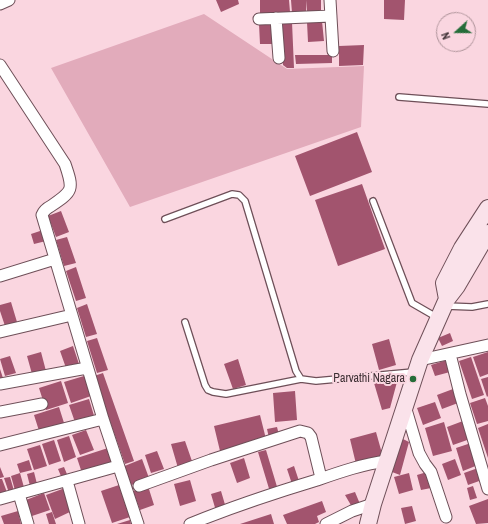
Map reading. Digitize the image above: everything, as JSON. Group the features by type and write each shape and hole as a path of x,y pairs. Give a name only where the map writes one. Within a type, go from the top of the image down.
{"main road":[{"path":"443,308 444,283 462,248 488,208"},
{"path":"368,524 373,504 418,366 443,308 488,233"}],"street":[{"path":"0,4 9,0"},
{"path":"330,0 333,50"},
{"path":"259,19 331,16"},
{"path":"276,18 279,58"},
{"path":"0,65 65,164 69,176 71,186 68,194 45,210 42,214 87,368 138,524"},
{"path":"0,276 55,259"},
{"path":"0,332 72,315"},
{"path":"418,366 450,354 488,345"},
{"path":"450,354 488,490"},
{"path":"0,384 87,368"},
{"path":"0,412 42,404"},
{"path":"405,405 419,453 431,472 446,517"},
{"path":"0,445 103,419"},
{"path":"139,486 300,430 308,433 311,437 321,478"},
{"path":"190,524 321,478 370,463 387,461"},
{"path":"0,499 118,466"},
{"path":"67,481 79,524"},
{"path":"19,494 28,524"},
{"path":"326,524 352,511 373,504"}],"lane":[{"path":"399,97 488,104"},
{"path":"165,219 232,194 239,195 245,201 296,371 301,379"},
{"path":"373,201 412,303 443,308 472,307 488,304"},
{"path":"185,322 205,386 208,390 213,392 226,394 301,379 316,381 394,373 418,366"}],"shaded area":[{"path":"204,14 287,69 364,66 361,127 130,207 51,68"}],"building":[{"path":"216,0 238,0 239,4 221,12"},
{"path":"260,0 289,0 290,12 260,14"},
{"path":"291,0 306,0 306,12 292,13"},
{"path":"306,0 321,0 321,12 307,12"},
{"path":"384,0 405,0 404,20 384,19"},
{"path":"322,21 324,41 308,42 307,22"},
{"path":"292,22 294,68 287,68 283,65 281,23"},
{"path":"271,23 273,44 260,44 259,24"},
{"path":"364,45 363,65 339,66 339,46"},
{"path":"295,55 332,55 332,63 296,64"},
{"path":"357,132 372,172 310,196 295,156"},
{"path":"362,184 385,249 338,266 315,200"},
{"path":"61,211 69,232 56,237 48,216"},
{"path":"43,230 46,241 34,244 31,234"},
{"path":"67,237 76,263 64,266 56,240"},
{"path":"76,267 86,298 76,301 66,271"},
{"path":"11,302 17,322 5,326 0,311 0,305"},
{"path":"87,304 97,334 86,337 77,308"},
{"path":"450,333 453,341 442,346 438,338"},
{"path":"97,338 108,370 97,373 87,341"},
{"path":"389,339 396,365 379,370 372,344"},
{"path":"73,346 79,364 66,368 60,351"},
{"path":"41,352 46,371 32,374 27,356"},
{"path":"488,352 488,374 480,377 473,357"},
{"path":"10,356 16,373 5,376 0,359"},
{"path":"471,357 484,395 472,399 459,361"},
{"path":"238,359 246,385 233,389 224,364"},
{"path":"447,360 450,372 435,376 431,365"},
{"path":"0,369 3,378 0,379"},
{"path":"103,373 134,461 125,464 94,376"},
{"path":"84,376 91,396 71,403 64,382"},
{"path":"488,377 488,396 487,397 481,379"},
{"path":"61,381 68,403 46,410 39,388"},
{"path":"397,382 390,408 382,410 374,383"},
{"path":"453,389 458,403 442,409 437,395"},
{"path":"295,391 297,420 275,422 273,393"},
{"path":"485,398 488,406 488,421 477,424 470,403"},
{"path":"89,399 95,419 76,425 69,405"},
{"path":"435,402 441,418 423,425 417,408"},
{"path":"59,407 65,426 40,434 34,415"},
{"path":"260,415 266,439 220,451 214,426"},
{"path":"463,421 470,439 453,445 447,427"},
{"path":"444,422 452,451 433,456 425,428"},
{"path":"488,424 488,458 478,428"},
{"path":"277,427 279,435 269,438 267,429"},
{"path":"86,430 94,450 80,455 72,435"},
{"path":"376,432 383,457 356,464 350,439"},
{"path":"69,436 76,457 64,462 57,440"},
{"path":"403,439 409,442 400,475 392,472"},
{"path":"54,440 61,461 49,465 42,444"},
{"path":"185,441 193,464 178,468 171,444"},
{"path":"471,443 478,465 463,471 456,448"},
{"path":"40,445 47,466 34,470 27,449"},
{"path":"108,448 114,466 83,476 77,458"},
{"path":"266,450 278,490 270,492 258,452"},
{"path":"157,451 164,469 151,473 145,455"},
{"path":"244,458 250,478 237,483 230,463"},
{"path":"142,459 149,478 129,486 122,467"},
{"path":"455,459 461,475 448,480 442,464"},
{"path":"29,460 32,470 20,473 17,464"},
{"path":"294,466 299,481 292,484 287,469"},
{"path":"0,467 4,477 0,478"},
{"path":"64,467 69,479 63,481 58,469"},
{"path":"478,468 482,480 468,485 464,473"},
{"path":"34,472 38,488 31,490 27,474"},
{"path":"427,472 431,488 421,490 417,475"},
{"path":"20,473 25,491 16,494 11,476"},
{"path":"409,473 413,490 399,494 394,477"},
{"path":"10,477 15,494 10,496 4,478"},
{"path":"0,479 2,479 8,495 0,495"},
{"path":"190,480 196,501 180,506 174,484"},
{"path":"119,485 130,517 112,523 101,491"},
{"path":"148,486 154,505 140,510 133,491"},
{"path":"473,486 477,498 470,500 467,488"},
{"path":"65,488 72,511 55,519 46,495"},
{"path":"221,491 226,508 216,511 211,494"},
{"path":"355,492 360,504 352,507 345,495"},
{"path":"44,493 50,510 32,516 26,500"},
{"path":"488,499 488,523 476,524 469,506"},
{"path":"322,501 326,512 317,516 319,522 315,524 287,524 283,515"},
{"path":"412,506 416,521 405,524 401,508"},
{"path":"18,511 21,524 4,524 1,516"},
{"path":"52,512 56,524 49,524 46,514"},
{"path":"271,514 274,524 240,524"},
{"path":"130,520 131,524 117,524"}],"place":[{"name":"Parvathi Nagara","path":"413,379"}]}
